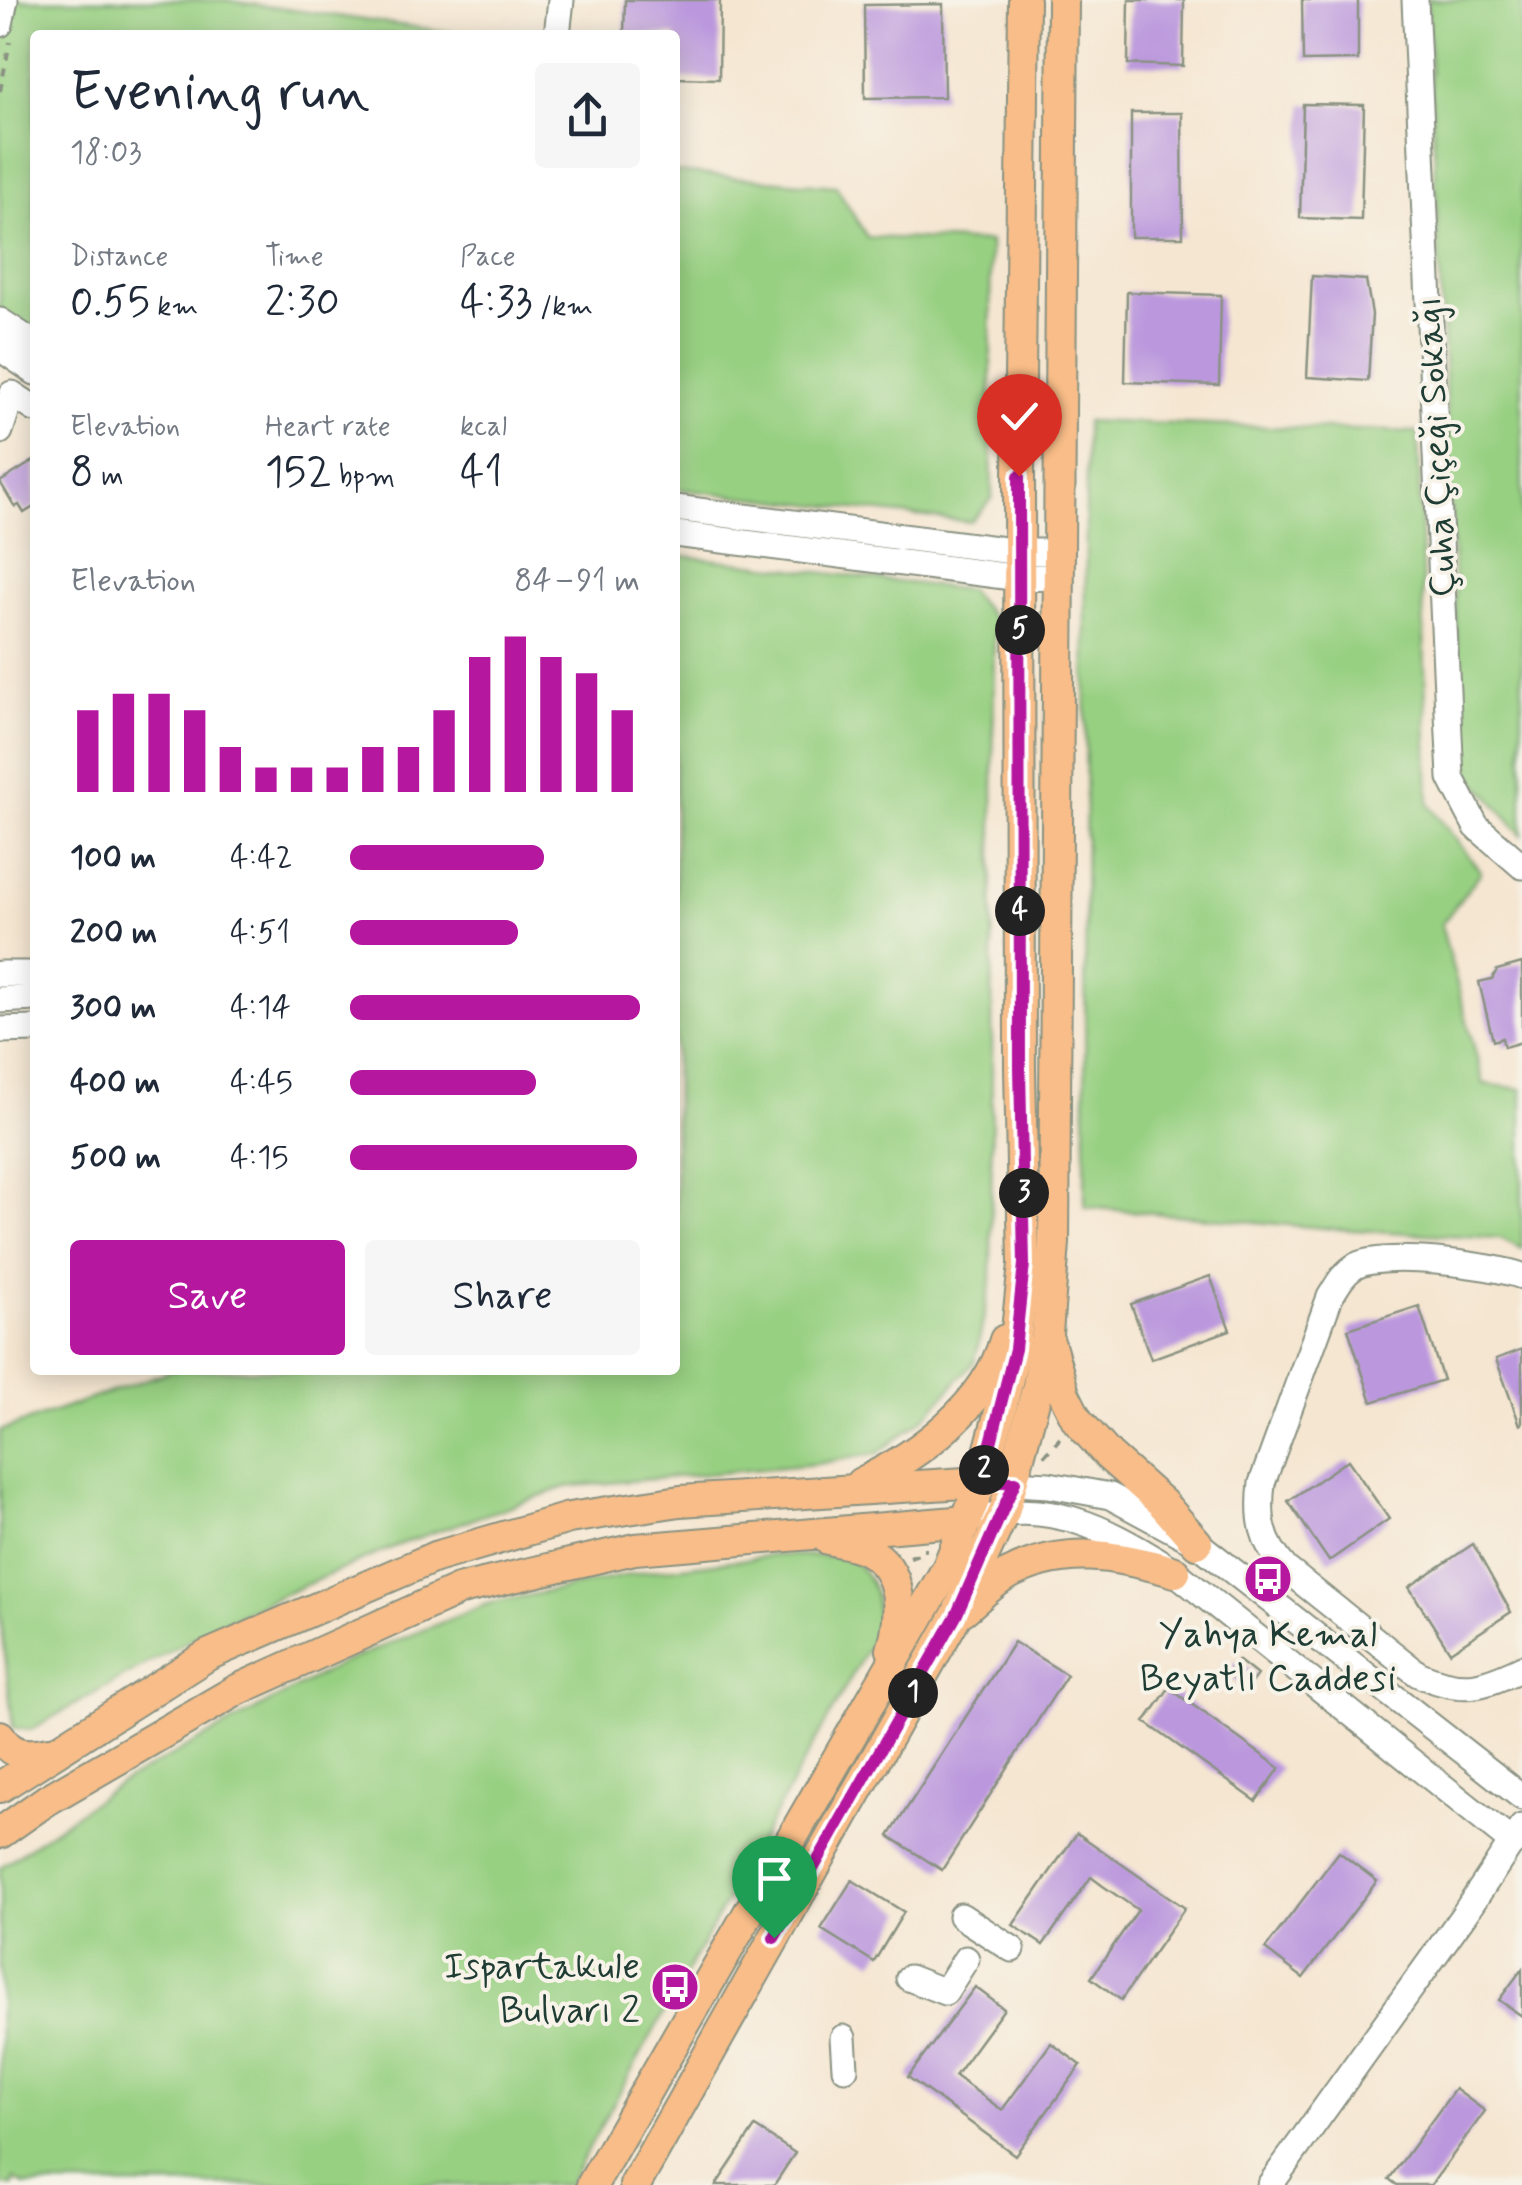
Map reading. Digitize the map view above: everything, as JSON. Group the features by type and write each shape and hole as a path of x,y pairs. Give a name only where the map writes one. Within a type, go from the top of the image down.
{"main road":[{"path":"592,2185 925,1610 981,1482 1015,1349 1024,1264 1020,565 1024,0"},
{"path":"634,2185 956,1616 1015,1482 1038,1386 1047,1334 1054,1243 1063,0"},
{"path":"845,1490 896,1466 972,1401 1001,1353 1024,1264"},
{"path":"1047,1334 1064,1394 1077,1420 1197,1543"},
{"path":"0,1787 208,1654 434,1557 569,1518 680,1501 981,1482"},
{"path":"0,1834 47,1800 237,1690 461,1589 635,1549 966,1522"},
{"path":"811,1534 867,1549 883,1562 897,1587 900,1625 880,1682"},
{"path":"956,1616 1005,1576 1059,1558 1128,1558 1175,1572"},
{"path":"0,1736 13,1752 50,1752"}],"street":[{"path":"0,24 5,0"},
{"path":"557,30 560,0"},
{"name":"Çuha Çiçeği Sokağı","path":"1414,0 1452,778 1476,826 1522,866"},
{"path":"0,321 30,341"},
{"path":"0,348 30,369"},
{"path":"0,431 12,394 30,406"},
{"path":"680,509 1020,565"},
{"path":"680,534 1057,565"},
{"path":"0,974 30,974"},
{"path":"0,1000 30,998"},
{"path":"0,1030 30,1029"},
{"path":"1522,1276 1470,1263 1376,1260 1356,1265 1341,1278 1330,1298 1262,1483 1258,1510 1262,1535 1286,1569 1418,1674 1443,1685 1464,1688 1487,1685 1522,1668"},
{"path":"981,1482 1080,1489 1110,1496 1197,1543 1522,1797"},
{"path":"966,1522 1004,1512 1042,1513 1079,1520 1125,1539 1175,1572 1518,1835 1270,2185"},
{"path":"962,1916 1012,1949"},
{"path":"909,1978 945,1992 966,1959"},
{"path":"843,2038 845,2068"}],"path":[{"path":"1040,1461 1064,1434"},
{"path":"896,1562 924,1552 925,1542"}],"green space":[{"path":"0,0 224,0 435,30 30,30 30,329 0,311"},
{"path":"1427,0 1522,0 1522,835 1463,766"},
{"path":"680,172 836,186 867,237 990,242 992,499 971,522 680,490"},
{"path":"1086,421 1418,432 1429,805 1481,872 1441,925 1484,1084 1522,1089 1522,1249 1500,1238 1335,1229 1085,1207"},
{"path":"680,556 969,590 994,620 991,1281 975,1361 925,1417 878,1453 816,1464 566,1487 400,1544 196,1636 30,1730 13,1728 0,1610 0,1431 159,1375 680,1375"},
{"path":"777,1555 834,1556 858,1566 866,1574 874,1595 877,1617 873,1638 568,2185 25,2185 14,2179 13,2185 0,2185 0,1868 114,1787 342,1663 487,1604 643,1572"}],"building":[{"path":"625,0 720,0 719,79 680,78 680,30 624,30"},
{"path":"1129,0 1184,0 1183,66 1128,64"},
{"path":"1302,0 1358,0 1358,60 1303,61"},
{"path":"943,4 944,97 865,98 864,5"},
{"path":"1303,104 1364,105 1361,220 1300,218"},
{"path":"1131,113 1182,113 1183,237 1131,237"},
{"path":"1312,276 1366,280 1372,314 1368,381 1307,377"},
{"path":"1127,292 1221,295 1219,385 1125,382"},
{"path":"30,463 30,509 24,513 19,505 15,507 0,482"},
{"path":"1522,963 1522,1042 1504,1047 1502,1038 1493,1041 1479,982 1492,979 1497,970"},
{"path":"1210,1276 1230,1330 1151,1359 1131,1304"},
{"path":"1419,1306 1443,1380 1372,1402 1348,1329"},
{"path":"1522,1349 1522,1424 1520,1425 1496,1359"},
{"path":"1348,1460 1389,1519 1329,1561 1288,1501"},
{"path":"1473,1544 1511,1612 1450,1652 1409,1587"},
{"path":"1014,1642 1067,1675 942,1870 889,1836"},
{"path":"1238,1660 1257,1675 1246,1689 1227,1673"},
{"path":"1169,1688 1280,1768 1256,1801 1145,1722"},
{"path":"1077,1833 1185,1908 1121,2000 1091,1978 1138,1910 1091,1877 1043,1945 1013,1925"},
{"path":"1339,1852 1377,1881 1303,1978 1265,1949"},
{"path":"852,1880 904,1912 874,1962 821,1929"},
{"path":"1522,1969 1522,2016 1499,2000"},
{"path":"975,1987 1004,2009 955,2076 1002,2110 1051,2043 1081,2065 1015,2155 908,2077"},
{"path":"1455,2089 1485,2111 1431,2185 1397,2185 1389,2179"},
{"path":"755,2127 795,2153 774,2185 716,2185"}],"place":[{"name":"Yahya Kemal Beyatlı Caddesi","path":"1268,1579"},
{"name":"Ispartakule Bulvarı 2","path":"675,1987"}],"route":[{"path":"774,1938 956,1616 1015,1482 981,1482 1015,1349 1024,1264 1019,476"}]}
